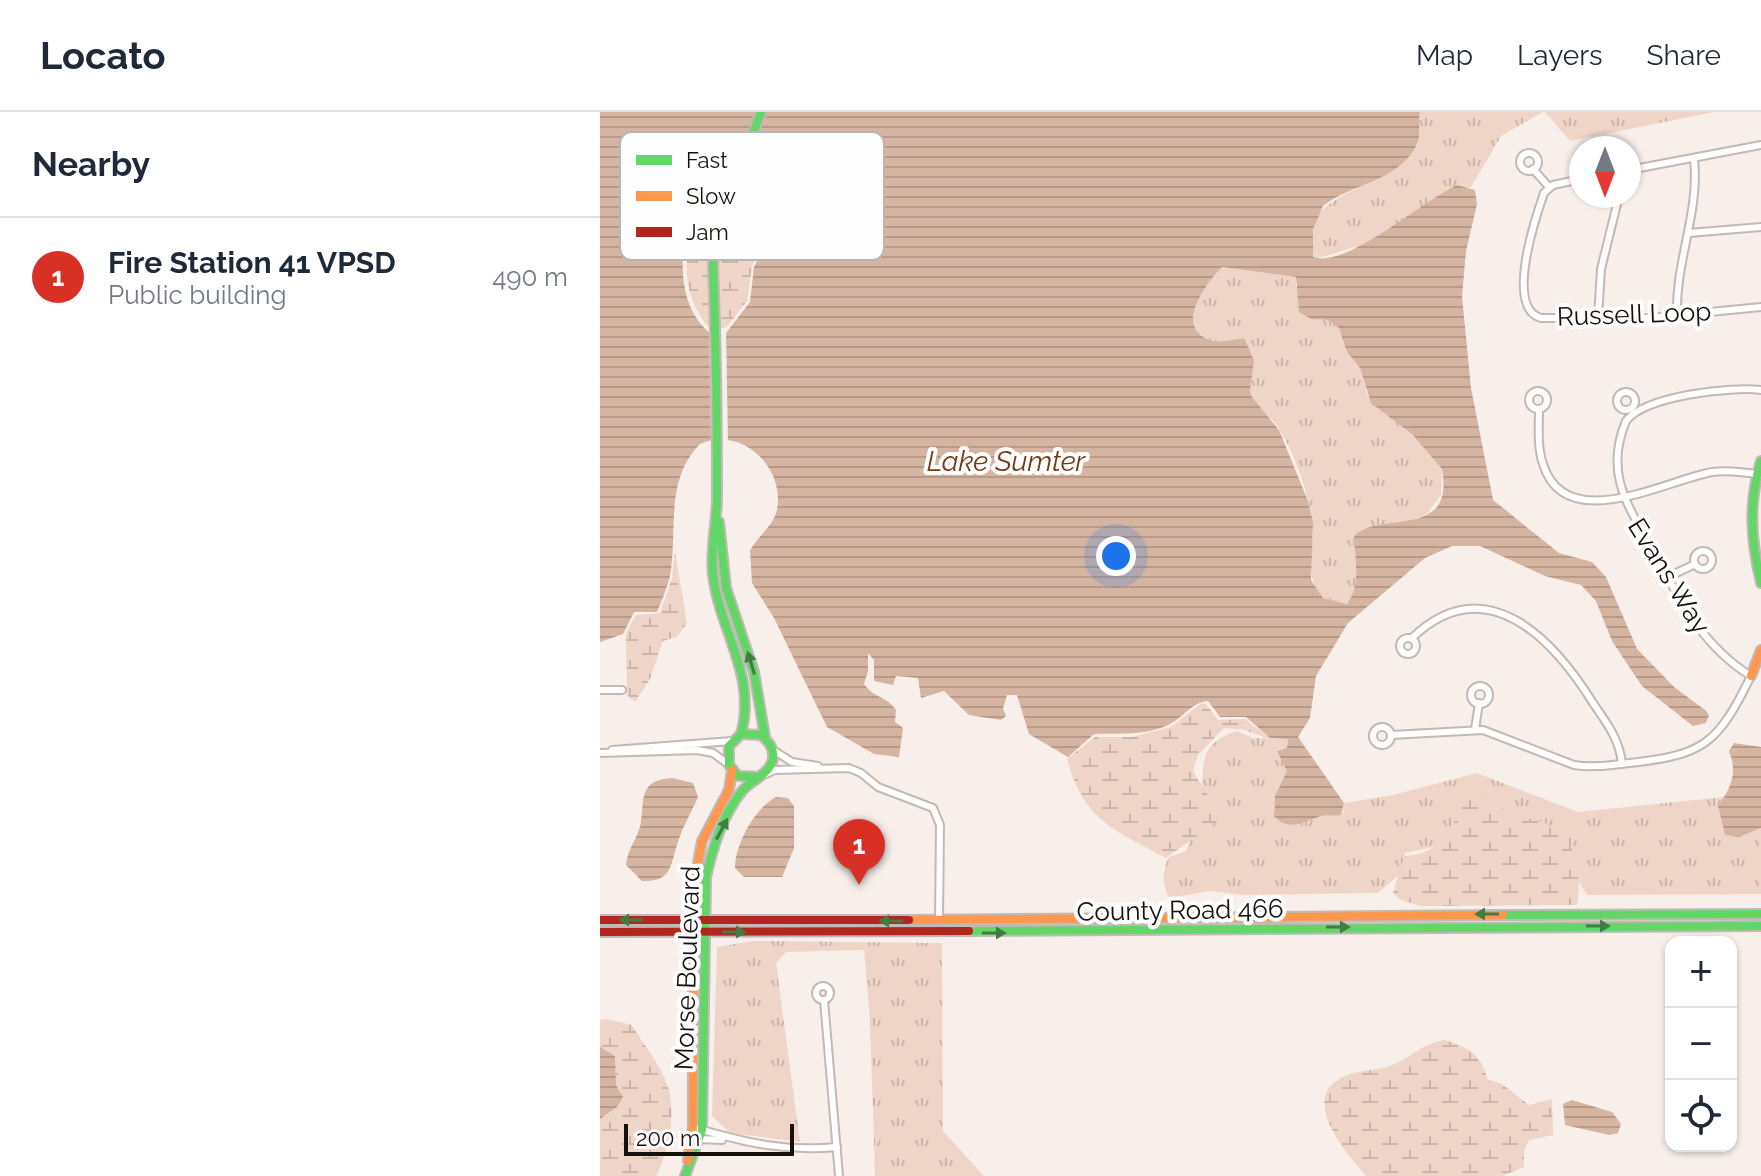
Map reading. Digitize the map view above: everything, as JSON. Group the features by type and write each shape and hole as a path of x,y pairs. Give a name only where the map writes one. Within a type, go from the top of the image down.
{"main road":[{"path":"753,132 761,112"},
{"path":"714,260 718,509 726,588 754,672 766,739 772,750 771,764 760,776 745,778 730,768 727,751 732,741 741,734 754,733 766,739"},
{"path":"1761,461 1751,514 1761,583"},
{"path":"718,509 713,574 725,627 744,673 748,713 741,734"},
{"path":"1751,676 1761,650"},
{"name":"Morse Boulevard","path":"697,1134 693,891 702,841 729,790 730,768"},
{"name":"Morse Boulevard","path":"686,1174 697,1134 706,877 712,848 746,787 760,776"},
{"name":"County Road 466","path":"600,920 939,921 1289,914 1761,914"},
{"path":"939,921 940,933"},
{"name":"County Road 466","path":"600,932 940,933 1289,927 1761,926"}],"street":[{"path":"1641,168 1761,145"},
{"path":"1677,316 1678,274 1695,198 1694,158"},
{"path":"1533,169 1549,187 1569,182"},
{"name":"Russell Loop","path":"1549,187 1538,208 1528,252 1526,308 1541,318 1677,316 1761,307"},
{"path":"1598,318 1601,269 1616,208"},
{"path":"1689,233 1761,227"},
{"name":"Evans Way","path":"1751,676 1707,637 1666,578 1629,513 1619,448 1623,427 1632,411 1698,394 1761,390"},
{"path":"1539,409 1541,459 1553,484 1581,501 1607,501 1715,472 1759,474"},
{"path":"1666,578 1695,564"},
{"path":"1412,638 1432,620 1461,608 1488,609 1522,624 1568,664 1619,744 1622,764"},
{"path":"1391,735 1475,729 1574,765 1668,759 1696,749 1730,717 1751,676"},
{"path":"600,690 622,690"},
{"path":"1475,729 1479,703"},
{"path":"600,753 629,747 732,741"},
{"path":"600,753 697,750 713,753 730,768"},
{"path":"772,750 792,762 855,770 878,787 936,811 940,825 939,921"},
{"path":"760,776 775,770 833,768"},
{"path":"824,1000 839,1176"},
{"path":"697,1134 785,1150 837,1147"}],"green space":[{"path":"1420,112 1543,112 1501,136 1471,187 1448,189 1369,243 1315,259 1311,235 1316,218 1329,204 1388,173 1405,160 1418,140"},
{"path":"1545,112 1714,112 1595,136 1569,136 1569,140"},
{"path":"688,260 713,260 712,328 697,310 687,271"},
{"path":"719,260 755,260 747,301 726,328 718,328"},
{"path":"1222,267 1296,277 1296,287 1311,319 1327,320 1339,328 1349,355 1360,368 1368,397 1412,434 1442,469 1441,495 1427,514 1404,524 1377,525 1354,536 1356,580 1347,604 1323,598 1313,580 1312,521 1300,472 1284,437 1253,398 1250,386 1251,357 1245,339 1214,341 1201,336 1195,328 1193,318 1200,295"},
{"path":"675,551 687,623 678,636 663,641 650,679 635,702 627,695 626,633 636,615 660,613 672,578"},
{"path":"1200,704 1206,704 1218,720 1245,719 1274,741 1245,730 1224,728 1198,755 1193,771 1222,818 1166,858 1116,830 1092,810 1074,780 1067,759 1095,737 1132,737 1171,727"},
{"path":"1237,731 1253,738 1288,739 1287,748 1277,751 1287,771 1273,808 1298,822 1343,813 1344,803 1393,795 1477,773 1578,812 1724,797 1718,806 1725,835 1739,837 1761,828 1761,894 1587,895 1565,860 1437,846 1405,853 1400,874 1378,893 1244,895 1210,891 1169,898 1164,882 1165,867 1169,857 1186,851 1193,834 1200,810 1203,768 1208,750 1214,743"},
{"path":"1471,788 1512,814 1548,824 1561,834 1576,862 1579,884 1577,905 1420,906 1401,900 1393,893 1404,856 1430,849 1447,834"},
{"path":"753,941 942,943 943,1131 984,1176 875,1176 870,1021 864,950 786,952 776,963 800,1142 730,1133 712,1116 717,947"},
{"path":"600,1020 632,1025 658,1065 669,1090 671,1128 656,1176 600,1176 600,1119 617,1107 623,1097 616,1085 614,1056 600,1047"},
{"path":"1445,1040 1472,1053 1482,1064 1487,1079 1502,1084 1529,1105 1552,1099 1553,1135 1529,1140 1524,1151 1524,1167 1502,1176 1366,1176 1332,1130 1324,1103 1327,1091 1347,1075 1383,1068 1428,1045"}],"water":[{"name":"Lake Sumter","path":"600,112 1420,112 1418,140 1409,157 1387,174 1323,206 1313,229 1313,257 1328,258 1365,243 1457,185 1475,190 1477,204 1466,251 1462,297 1471,388 1493,500 1559,553 1592,562 1606,577 1637,649 1674,687 1709,715 1706,723 1693,726 1642,686 1612,641 1596,601 1581,585 1545,576 1480,546 1452,546 1425,558 1348,623 1316,676 1310,718 1298,737 1344,803 1341,815 1321,816 1291,825 1279,821 1274,816 1275,796 1287,771 1277,751 1287,748 1288,739 1270,738 1246,717 1220,717 1208,701 1197,704 1161,728 1133,733 1094,734 1068,757 1029,734 1017,695 1007,695 1003,709 1006,716 1001,720 969,715 944,691 921,698 918,678 896,676 893,685 874,681 874,660 868,653 864,684 893,706 896,710 895,722 903,728 899,757 874,754 827,727 774,618 752,583 750,551 775,516 778,494 767,465 744,445 730,441 715,440 700,444 689,458 681,474 674,507 672,559 666,590 657,612 634,612 623,634 600,642","holes":["1222,267 1296,277 1299,312 1311,319 1327,320 1339,328 1347,352 1360,368 1371,403 1412,434 1442,469 1443,491 1437,506 1427,515 1366,529 1354,536 1356,580 1347,604 1323,598 1311,580 1313,522 1308,501 1279,430 1252,397 1254,361 1245,339 1214,341 1201,336 1193,318 1201,295"]},
{"path":"1734,743 1761,747 1761,828 1739,837 1725,835 1718,806 1732,780 1733,766 1729,751"},
{"path":"672,778 693,783 698,797 669,869 660,878 642,881 626,865 640,827 646,791 654,782"},
{"path":"776,797 788,798 794,806 794,848 782,877 744,877 735,868 742,838 761,809"},
{"path":"600,1047 615,1056 616,1085 623,1097 617,1107 600,1119"},
{"path":"1572,1100 1612,1112 1621,1124 1618,1133 1609,1135 1565,1125 1563,1104"}],"pier":[{"path":"726,326 728,444 711,444 709,327 721,332"}],"traffic: fast":[{"path":"754,132 761,112"},
{"path":"714,260 717,496 712,565 717,596 741,673 745,713 741,734"},
{"path":"1761,461 1754,492 1752,522 1761,583"},
{"path":"719,522 726,588 754,672 765,737"},
{"path":"685,1176 702,1130 706,877 715,843 729,811 742,791 767,771 773,758 771,747 761,735 741,734 729,746 729,765 738,776 758,777"},
{"path":"1503,915 1761,914"},
{"path":"969,931 1761,926"}],"traffic: slow":[{"path":"1751,676 1761,650"},
{"path":"688,1161 693,1128 693,891 702,841 729,790 732,770"},
{"path":"909,920 1503,915"}],"traffic: jam":[{"path":"600,920 909,920"},
{"path":"600,932 969,931"}],"place":[{"name":"Fire Station 41 VPSD","path":"859,885"}]}
